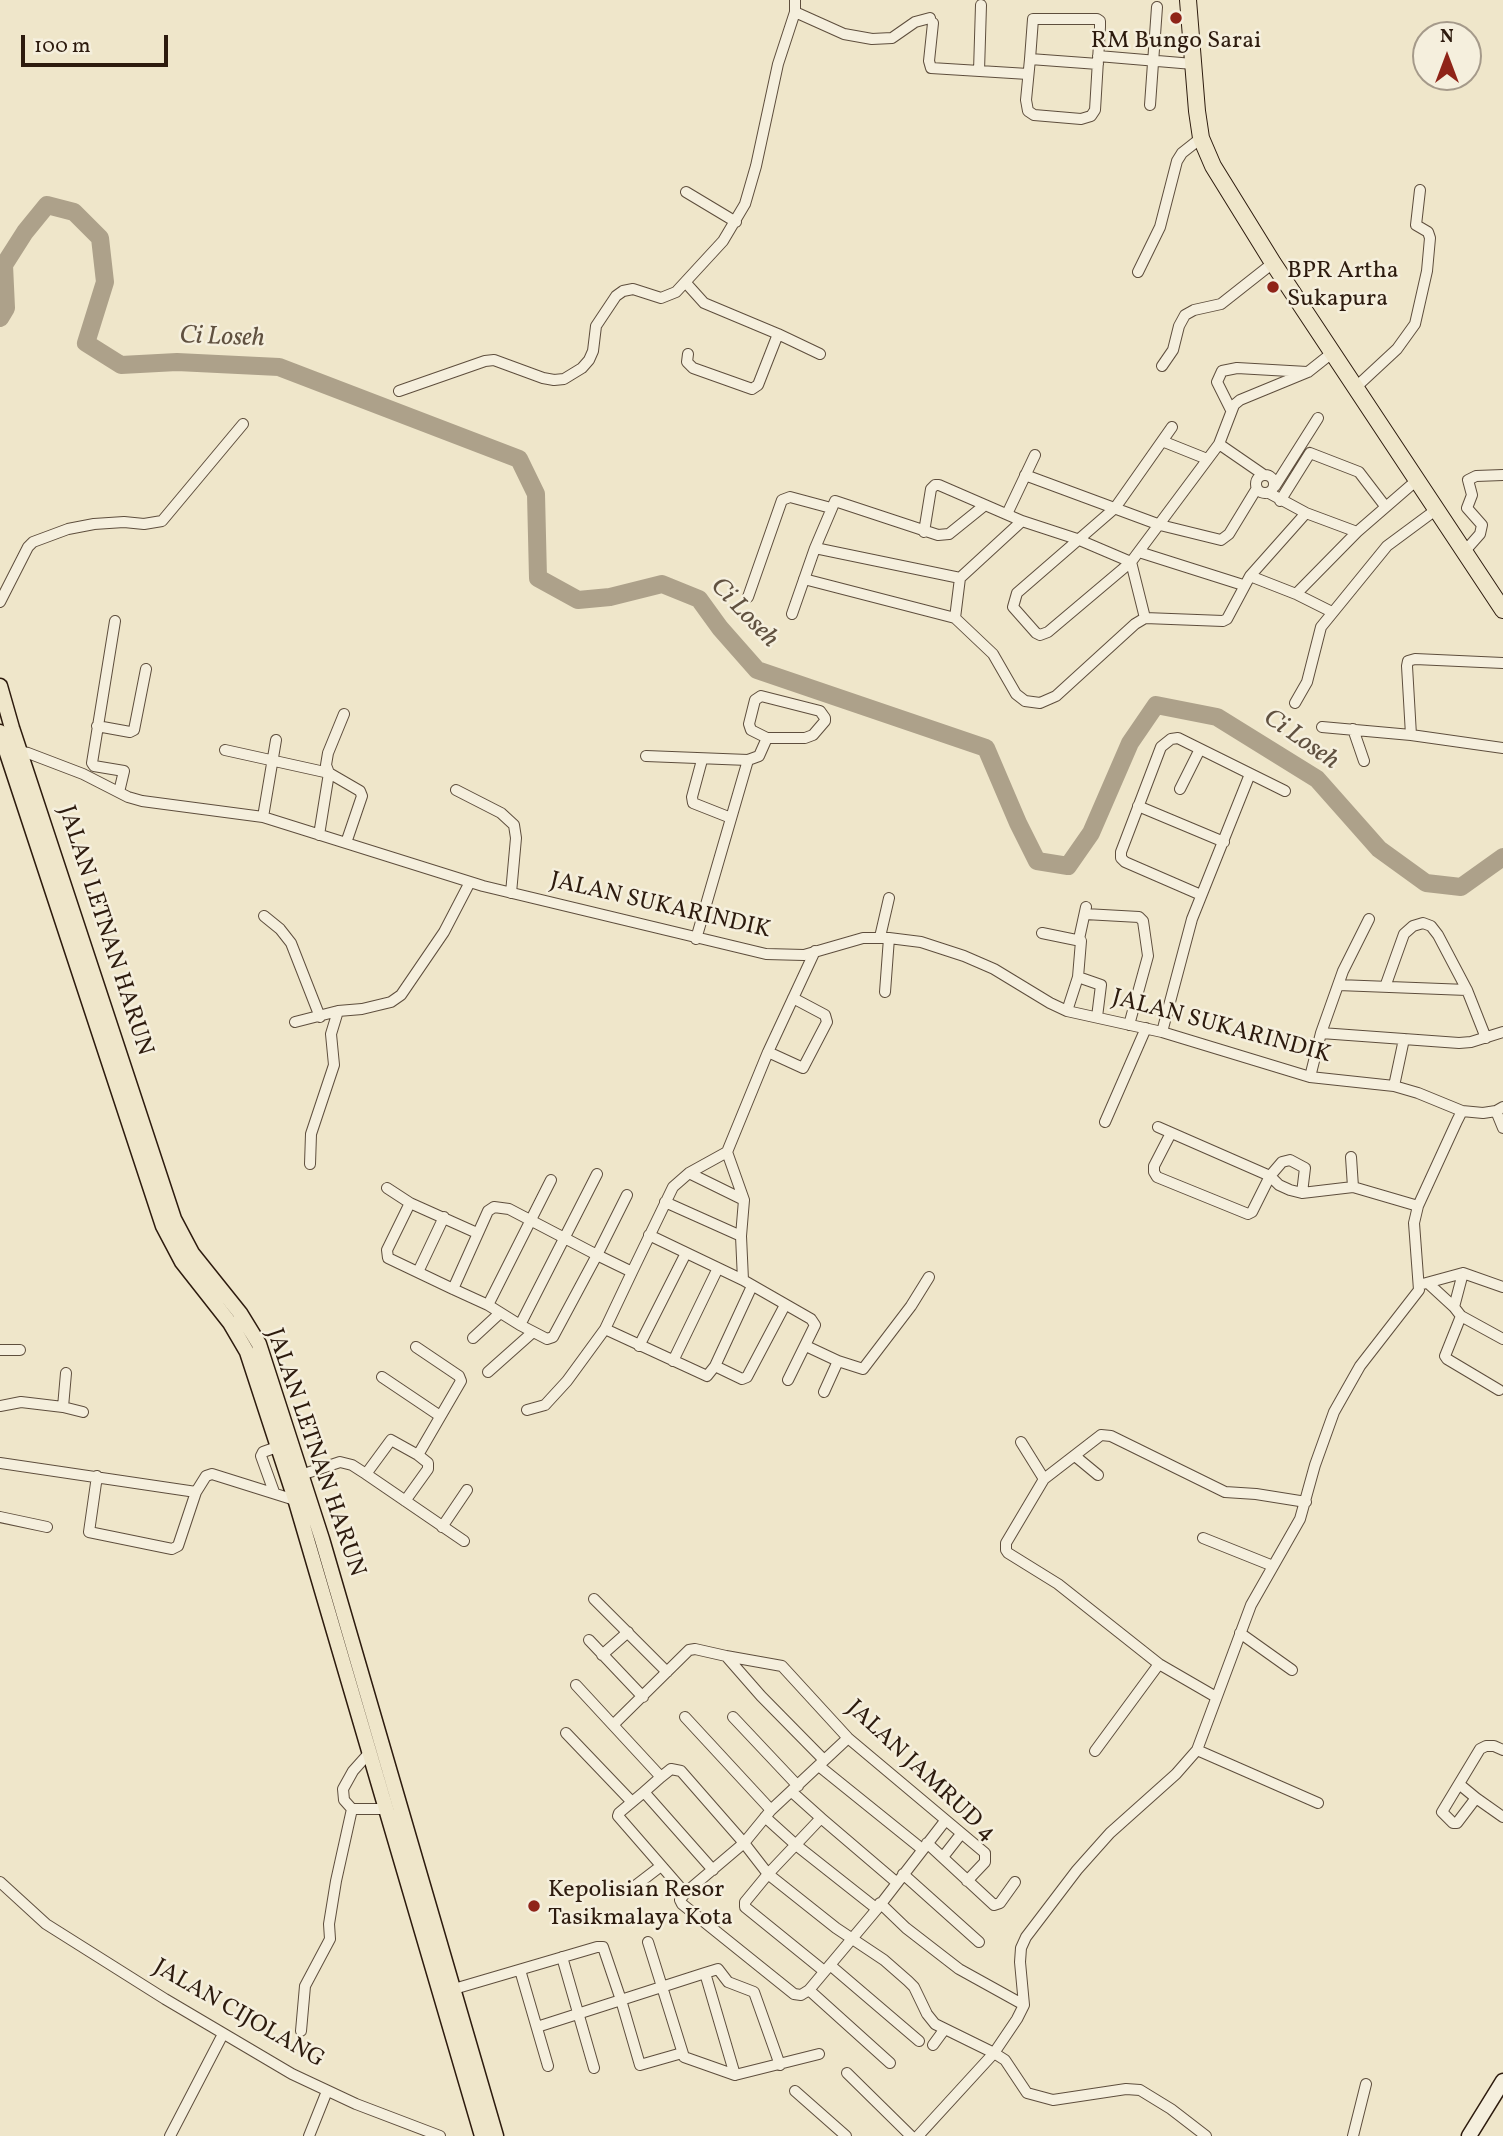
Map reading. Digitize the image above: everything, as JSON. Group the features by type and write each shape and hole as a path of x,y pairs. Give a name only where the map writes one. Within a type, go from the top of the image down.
{"highway":[{"path":"1188,0 1201,138 1213,166 1273,263 1503,610"}],"main road":[{"name":"JALAN LETNAN HARUN","path":"0,686 4,730 174,1219 192,1253 240,1313 258,1344 301,1475 302,1501"},
{"name":"JALAN LETNAN HARUN","path":"95,998 163,1226 182,1262 230,1323 247,1352 277,1447 302,1501 372,1743 454,1989 461,2039 482,2136"},
{"name":"JALAN LETNAN HARUN","path":"372,1743 387,1810 461,2039 496,2136"},
{"path":"1469,2136 1503,2081"}],"street":[{"path":"399,391 485,361 502,362 543,378 564,379 582,369 589,360 596,327 616,296 633,289 661,298 676,292 723,242 750,191 778,64 795,12 795,0"},
{"path":"979,71 981,5"},
{"path":"1150,105 1157,7"},
{"path":"795,12 844,34 872,39 892,38 915,22 932,20 929,61 931,68 1028,74"},
{"path":"1036,17 1098,20 1100,27 1095,110 1091,116 1081,119 1030,114 1026,100 1030,59 1032,21 1036,17"},
{"path":"1030,59 1152,60 1193,64"},
{"path":"1138,272 1160,227 1177,161 1182,153 1201,138"},
{"path":"1355,388 1397,349 1415,324 1427,271 1430,238 1428,232 1416,225 1420,190"},
{"path":"686,192 735,223"},
{"path":"1162,366 1173,350 1179,326 1185,315 1194,310 1221,304 1273,263"},
{"path":"686,282 704,303 820,354"},
{"path":"688,354 687,362 693,368 752,389 758,384 778,334"},
{"path":"1172,427 1115,508 1077,538 1017,593 1013,607 1040,635 1052,629 1131,562 1219,444 1231,410 1240,400 1308,372 1332,353"},
{"path":"1231,410 1217,382 1222,371 1237,368 1308,372"},
{"path":"1264,475 1256,481 1257,488 1262,493 1272,489 1318,418"},
{"path":"0,602 33,542 68,529 94,524 159,523 243,424"},
{"path":"1162,441 1207,459"},
{"path":"1219,444 1272,478 1272,489 1280,500 1357,532"},
{"path":"1298,449 1359,472 1385,506"},
{"path":"1280,500 1310,453"},
{"path":"1007,514 1035,455"},
{"path":"1025,475 1160,525 1221,540 1229,534 1257,488"},
{"path":"1465,551 1480,534 1482,525 1467,508 1472,495 1468,480 1476,476 1503,475"},
{"path":"1296,594 1357,532 1417,480"},
{"path":"925,532 931,489 934,485 939,485 1022,521 1077,538 1131,562"},
{"path":"748,597 784,498 790,497 831,508"},
{"path":"792,614 834,502 840,500 938,535 949,534 985,505"},
{"path":"1295,704 1307,682 1321,627 1388,546 1437,509"},
{"path":"804,579 955,618 993,654 1016,694 1025,701 1041,703 1056,696 1145,618 1223,621 1230,615 1243,585 1306,513"},
{"path":"955,618 960,578 1022,521"},
{"path":"815,548 960,578"},
{"path":"1139,552 1243,585"},
{"path":"1131,562 1145,618"},
{"path":"1250,576 1332,612"},
{"path":"115,621 92,763 94,766 124,771 119,792"},
{"path":"1410,736 1408,661 1415,659 1503,663"},
{"path":"97,726 130,732 134,730 146,669"},
{"path":"761,696 820,711 825,718 813,735 806,738 767,738 751,730 749,724 755,700 761,696"},
{"path":"318,835 329,774 326,765 328,754 344,714"},
{"path":"1322,727 1503,748"},
{"path":"1353,729 1364,761"},
{"path":"646,756 748,761 759,756 767,738"},
{"path":"1201,895 1121,858 1161,747 1166,741 1178,738 1285,791"},
{"path":"263,817 276,740"},
{"path":"1180,789 1200,749"},
{"path":"225,750 329,774 362,793 346,843"},
{"name":"JALAN SUKARINDIK","path":"13,751 83,774 142,801 263,817 470,882 696,939 780,956 804,955 853,939 884,937 920,942 995,969 1067,1011 1162,1031 1310,1077 1394,1086 1462,1111"},
{"path":"702,760 692,797 693,803 731,818"},
{"path":"696,939 748,761"},
{"path":"1162,1031 1192,919 1250,774"},
{"path":"456,790 501,813 514,825 516,838 511,893"},
{"path":"1138,806 1224,842"},
{"path":"295,1022 391,1002 401,995 444,932 470,882"},
{"path":"885,992 884,937 889,898"},
{"path":"1067,1011 1078,977 1085,911 1139,917 1143,921 1147,956 1129,1024"},
{"path":"264,916 280,929 291,943 320,1017"},
{"path":"1310,1077 1321,1033 1338,985 1369,919"},
{"path":"1385,987 1404,934 1413,926 1423,923 1431,926 1467,990 1486,1038"},
{"path":"1042,933 1080,939"},
{"path":"527,1410 545,1405 556,1394 605,1329 673,1187 689,1173 727,1153 768,1052 815,951"},
{"path":"1078,977 1101,985 1097,1017"},
{"path":"1338,985 1467,990"},
{"path":"768,1052 803,1068 827,1021 825,1015 793,998"},
{"path":"310,1164 311,1134 334,1065 331,1034 338,1011"},
{"path":"1105,1122 1146,1028"},
{"path":"1321,1033 1459,1043 1503,1032"},
{"path":"1394,1086 1404,1039"},
{"path":"1503,1128 1500,1109 1462,1111 1418,1206 1414,1223 1424,1285 1454,1307 1461,1316 1503,1339"},
{"path":"1158,1127 1270,1176 1284,1188 1302,1193 1353,1187 1418,1206"},
{"path":"1171,1133 1154,1166 1157,1177 1248,1214 1252,1212 1270,1176 1286,1160 1300,1165 1305,1171 1302,1193"},
{"path":"605,1329 707,1376 715,1366 747,1283 741,1236 744,1200 727,1153"},
{"path":"1351,1157 1353,1187"},
{"path":"689,1173 744,1200"},
{"path":"520,1325 597,1174"},
{"path":"488,1304 551,1180"},
{"path":"387,1188 410,1203 477,1233"},
{"path":"410,1203 386,1253 388,1258 488,1304 547,1339 553,1337 627,1195"},
{"path":"665,1202 741,1236"},
{"path":"453,1289 484,1216 494,1207 509,1209 632,1272"},
{"path":"418,1272 444,1217"},
{"path":"649,1235 747,1283 813,1321 815,1328 788,1380"},
{"path":"639,1346 686,1252"},
{"path":"673,1361 718,1268"},
{"path":"1454,1307 1463,1273"},
{"path":"918,2136 994,2053 1024,2005 1020,1962 1021,1948 1026,1937 1077,1870 1110,1833 1176,1773 1197,1750 1251,1605 1298,1524 1334,1412 1360,1366 1424,1285 1463,1273 1503,1287"},
{"path":"806,1346 863,1369 911,1306 929,1277"},
{"path":"715,1366 742,1379 747,1377 785,1305"},
{"path":"473,1338 500,1312"},
{"path":"1461,1316 1445,1356 1499,1390"},
{"path":"488,1372 533,1332"},
{"path":"416,1347 461,1378 418,1455"},
{"path":"0,1350 20,1350"},
{"path":"824,1392 838,1361"},
{"path":"63,1406 66,1373"},
{"path":"382,1377 440,1416"},
{"path":"0,1407 21,1402 63,1406 83,1412"},
{"path":"1216,1697 1159,1664 1058,1584 1006,1550 1006,1543 1044,1479 1096,1437 1106,1435 1225,1492 1306,1502"},
{"path":"366,1474 389,1440 394,1440 418,1455 429,1466 405,1501"},
{"path":"1021,1442 1044,1479"},
{"path":"274,1492 261,1456 263,1452 277,1447"},
{"path":"1075,1456 1098,1475"},
{"path":"0,1462 197,1492"},
{"path":"301,1475 340,1462 352,1465 464,1541"},
{"path":"97,1476 89,1532 173,1549 178,1546 197,1492 206,1476 212,1474 302,1501"},
{"path":"442,1527 467,1490"},
{"path":"0,1517 47,1527"},
{"path":"1203,1538 1273,1566"},
{"path":"594,1600 667,1672"},
{"path":"602,1655 628,1632"},
{"path":"1240,1633 1292,1670"},
{"path":"589,1640 643,1697"},
{"path":"613,1725 692,1649 726,1656 822,1763 925,1846 943,1857 994,1905 1000,1903 1015,1882"},
{"name":"JALAN JAMRUD 4","path":"726,1656 779,1664 848,1738 985,1853 986,1858 967,1881"},
{"path":"1095,1751 1159,1664"},
{"path":"576,1685 661,1777"},
{"path":"685,1717 796,1845 959,1969 1024,2005"},
{"path":"733,1717 821,1818 979,1942"},
{"path":"566,1733 632,1802"},
{"path":"848,1738 768,1813 744,1843 685,1893 680,1900 682,1905 794,1994 801,1995 809,1990 945,1821"},
{"path":"372,1743 343,1789 344,1800 352,1809 387,1810"},
{"path":"1476,1798 1457,1823 1443,1815 1442,1808 1480,1749 1494,1746 1503,1750"},
{"path":"1197,1750 1318,1803"},
{"path":"685,1893 618,1816 671,1769 681,1771 768,1874 884,1960 911,1984 929,2017 944,2030 1005,2060 1025,2091 1053,2101 1126,2089 1140,2090 1171,2109 1206,2136"},
{"path":"1459,1784 1503,1817"},
{"path":"643,1792 713,1870"},
{"path":"301,2031 305,1986 330,1939 328,1924 335,1881 352,1809"},
{"path":"821,1818 768,1874 745,1902 746,1909 827,1968 919,2041"},
{"path":"943,1857 961,1834"},
{"path":"631,1889 661,1866"},
{"name":"JALAN CIJOLANG","path":"0,1882 46,1924 292,2074 327,2091 440,2136"},
{"path":"648,1942 682,2053 687,2060 735,2075 819,2054"},
{"path":"454,1989 597,1947 605,1948 640,2065 682,2053"},
{"path":"562,1957 594,2068"},
{"path":"537,2027 718,1969 731,1983 754,1992 780,2065"},
{"path":"520,1970 548,2066"},
{"path":"705,1973 735,2075"},
{"path":"809,1990 891,2063"},
{"path":"933,2045 944,2030"},
{"path":"170,2136 223,2034"},
{"path":"847,2073 905,2134"},
{"path":"1353,2136 1366,2084"},
{"path":"309,2136 327,2091"},
{"path":"795,2091 846,2136"}],"waterway":[{"name":"Ci Loseh","path":"0,318 6,308 4,265 25,232 47,205 74,212 100,238 105,282 86,343 121,365 177,362 279,367 519,459 536,494 538,578 578,600 610,597 662,584 699,599 757,670 986,748 1037,861 1068,866 1091,833 1130,743 1156,705 1217,717 1317,779 1379,849 1426,883 1461,887 1503,857"}],"place":[{"name":"RM Bungo Sarai","path":"1176,18"},
{"name":"BPR Artha Sukapura","path":"1273,287"},
{"name":"Kepolisian Resor Tasikmalaya Kota","path":"534,1906"}]}
